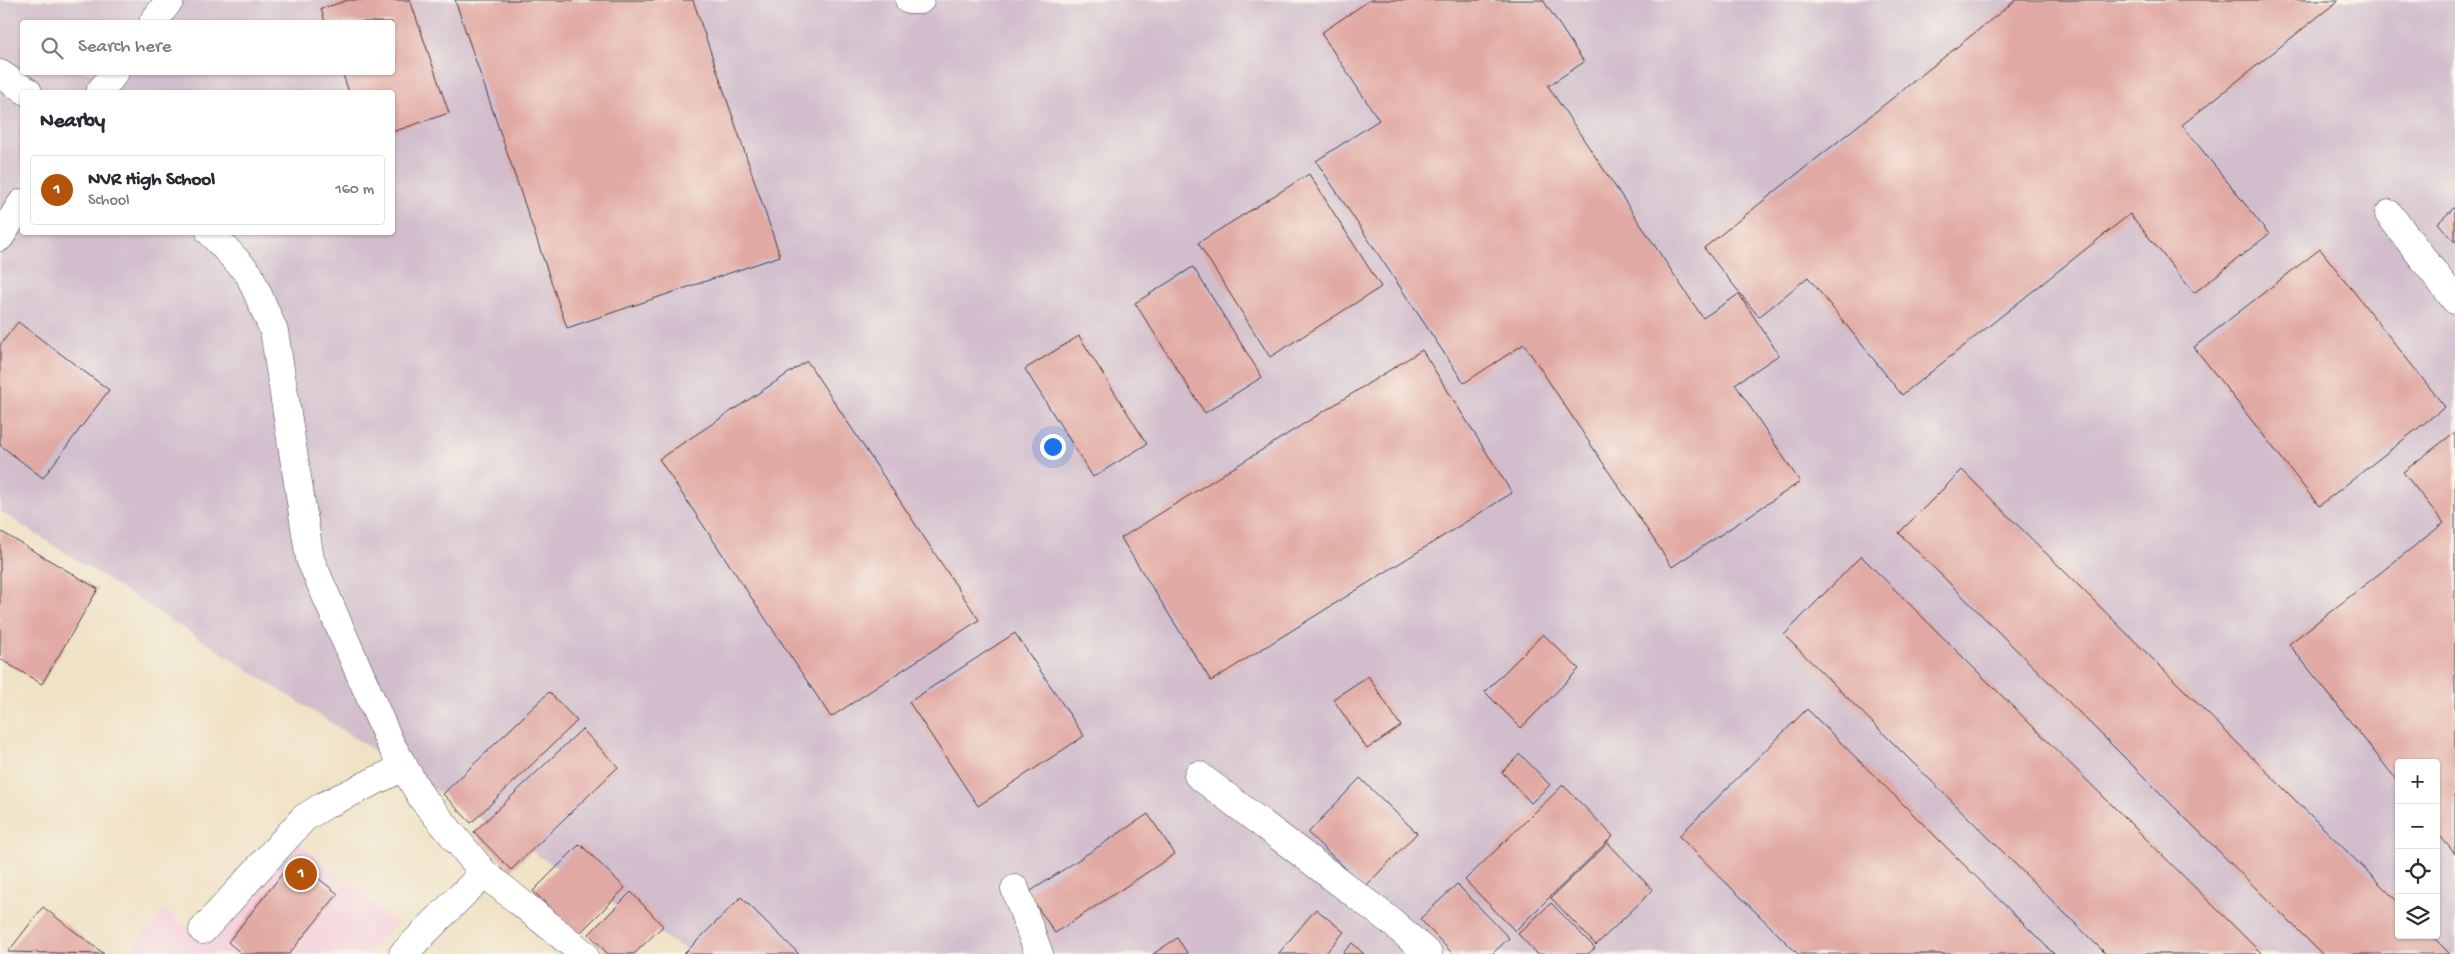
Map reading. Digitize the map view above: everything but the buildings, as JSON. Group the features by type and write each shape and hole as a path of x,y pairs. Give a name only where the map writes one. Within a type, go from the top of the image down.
{"street":[{"path":"155,20 170,0"},
{"path":"909,0 920,0"},
{"path":"0,74 25,90"},
{"path":"102,90 113,75"},
{"path":"0,237 20,206"},
{"path":"2388,214 2455,300"},
{"path":"213,235 249,274 274,331 310,559 390,742 422,798 484,873 584,954"},
{"path":"203,930 304,818 326,805 404,767"},
{"path":"1198,775 1392,922 1428,954"},
{"path":"403,954 484,873"},
{"path":"1015,889 1039,954"}],"shaded area":[{"path":"0,0 2455,0 2455,954 692,954 0,511"},
{"path":"295,839 397,923 367,954 129,954 164,909 204,942"}],"place":[{"name":"NVR High School","path":"301,874"}]}
